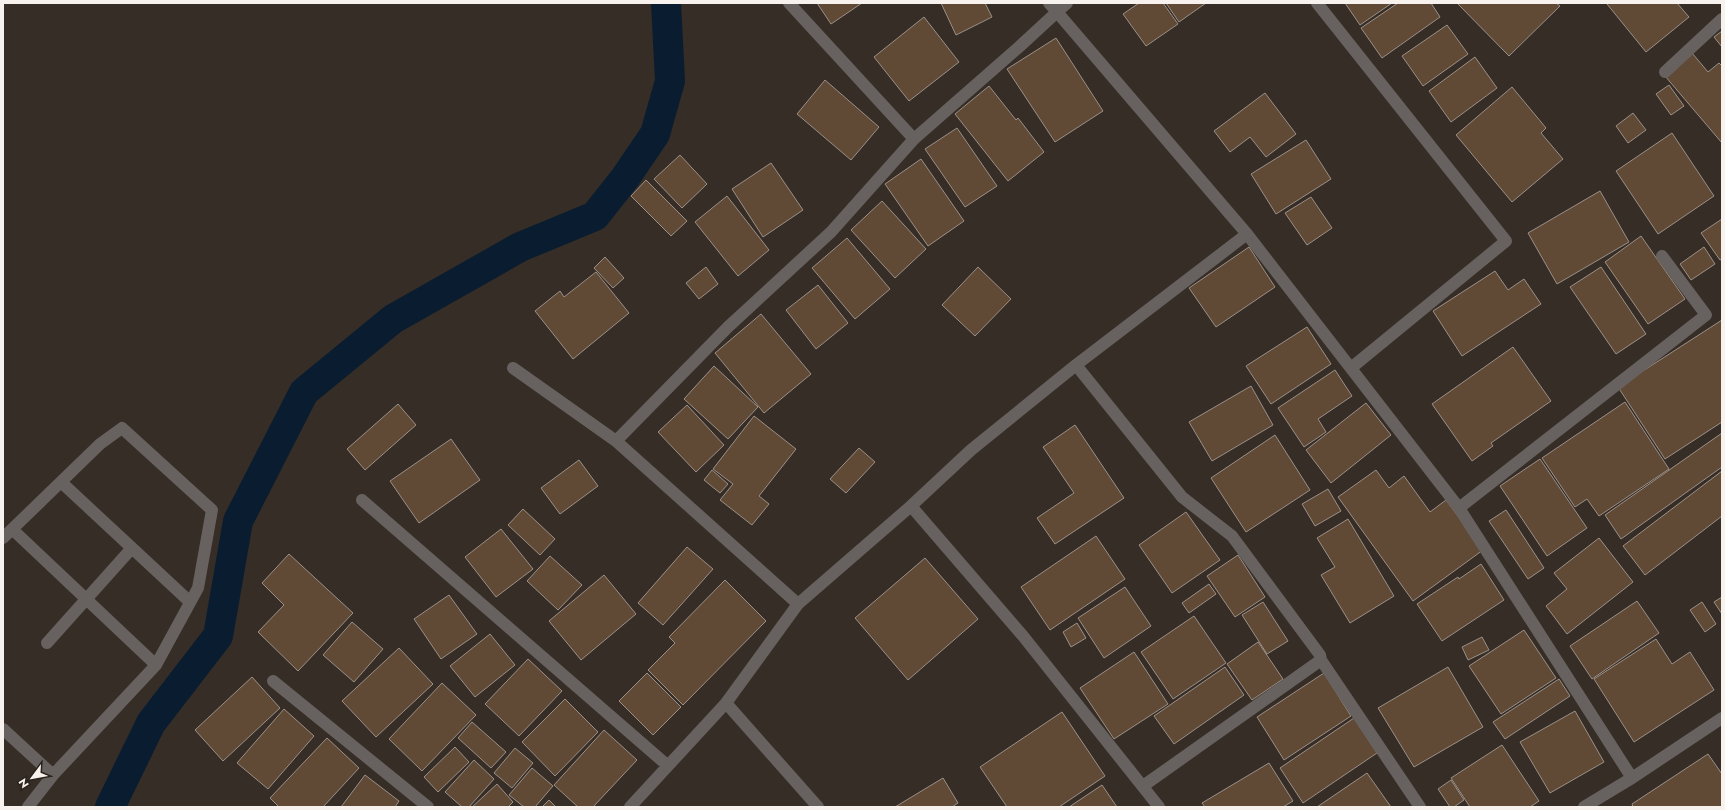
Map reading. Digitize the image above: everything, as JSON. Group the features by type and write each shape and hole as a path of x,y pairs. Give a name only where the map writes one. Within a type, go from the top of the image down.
{"street":[{"path":"789,3 914,139"},
{"path":"1049,3 1247,234 1459,508 1632,778"},
{"path":"616,440 728,327 831,232 914,139 1067,3"},
{"path":"1317,3 1506,241 1351,368"},
{"path":"1665,72 1722,19"},
{"path":"630,807 667,765 726,703 798,604 911,506 971,450 1076,365 1247,234"},
{"path":"1459,508 1706,315 1662,256"},
{"path":"1076,365 1182,497 1232,536 1320,655 1321,660 1420,807"},
{"path":"514,368 616,440 798,604"},
{"path":"3,538 100,444 122,428 212,510 198,588 156,665 53,775 28,807"},
{"path":"61,482 190,602"},
{"path":"362,500 667,765"},
{"path":"911,506 1023,636 1159,807"},
{"path":"12,529 156,665"},
{"path":"47,643 132,548"},
{"path":"1143,786 1321,660"},
{"path":"273,681 428,807"},
{"path":"726,703 818,807"},
{"path":"1584,807 1632,778 1722,718"},
{"path":"3,729 53,775"}],"building":[{"path":"817,3 862,3 831,24"},
{"path":"941,3 985,3 992,17 956,35"},
{"path":"1139,3 1163,3 1178,24 1146,46 1123,14"},
{"path":"1166,3 1206,3 1179,22"},
{"path":"1345,3 1392,3 1360,25"},
{"path":"1398,3 1431,3 1440,17 1382,58 1361,28"},
{"path":"1457,3 1556,3 1560,6 1509,56"},
{"path":"1677,3 1689,17 1646,52 1607,4"},
{"path":"924,17 959,62 909,101 874,57"},
{"path":"1447,25 1468,54 1423,86 1402,56"},
{"path":"1722,31 1722,47 1714,37"},
{"path":"1056,38 1103,111 1055,142 1007,69"},
{"path":"1692,53 1708,72 1719,63 1722,66 1722,143 1665,76"},
{"path":"1475,57 1497,88 1451,122 1429,91"},
{"path":"825,80 879,127 851,160 797,114"},
{"path":"1669,85 1684,106 1671,115 1656,94"},
{"path":"989,86 1016,120 1018,118 1044,152 1008,181 955,114"},
{"path":"1512,87 1546,128 1541,133 1563,159 1512,202 1456,135"},
{"path":"1265,93 1296,134 1266,157 1250,137 1230,152 1214,131"},
{"path":"1633,113 1646,130 1628,143 1616,126"},
{"path":"957,128 997,186 965,207 925,149"},
{"path":"1672,133 1714,196 1658,234 1616,171"},
{"path":"1306,140 1331,179 1276,214 1251,174"},
{"path":"680,155 707,184 682,208 654,179"},
{"path":"921,159 964,221 928,246 885,184"},
{"path":"771,163 803,210 763,237 732,189"},
{"path":"646,180 687,221 671,236 631,196"},
{"path":"1600,191 1629,242 1557,284 1528,233"},
{"path":"727,196 769,250 738,276 695,222"},
{"path":"1311,197 1332,228 1307,245 1285,213"},
{"path":"882,201 926,249 895,278 851,230"},
{"path":"1722,219 1722,259 1720,260 1701,233"},
{"path":"1641,236 1685,299 1648,324 1605,262"},
{"path":"847,238 890,289 855,319 812,268"},
{"path":"1249,247 1275,287 1216,327 1189,288"},
{"path":"1704,247 1715,264 1691,280 1680,264"},
{"path":"605,257 624,278 613,288 594,268"},
{"path":"706,267 718,284 699,299 686,283"},
{"path":"978,267 1011,299 975,336 942,305"},
{"path":"1601,267 1646,334 1616,354 1570,287"},
{"path":"1495,271 1508,290 1524,279 1541,304 1462,356 1433,311"},
{"path":"596,272 629,313 573,359 535,311 560,291 564,297"},
{"path":"818,285 848,323 816,349 786,310"},
{"path":"761,314 811,374 764,413 715,353"},
{"path":"1722,320 1722,422 1665,459 1618,387"},
{"path":"1307,327 1331,364 1271,404 1246,366"},
{"path":"1513,347 1551,401 1491,443 1493,446 1472,461 1432,404"},
{"path":"714,366 758,407 728,439 684,399"},
{"path":"1335,370 1352,396 1318,419 1326,432 1304,447 1278,408"},
{"path":"1251,386 1273,425 1212,461 1189,422"},
{"path":"1625,402 1669,469 1599,516 1587,499 1575,507 1542,458"},
{"path":"1366,403 1391,435 1331,483 1306,450"},
{"path":"398,404 416,425 365,470 347,449"},
{"path":"687,405 724,445 696,472 658,432"},
{"path":"754,416 796,449 759,496 769,504 752,525 720,500 733,484 713,469"},
{"path":"1075,425 1124,498 1055,544 1037,518 1074,493 1043,447"},
{"path":"1722,433 1722,467 1621,539 1605,515"},
{"path":"1275,435 1310,490 1246,532 1211,478"},
{"path":"451,439 480,480 419,523 390,481"},
{"path":"859,448 875,462 846,493 830,479"},
{"path":"1540,459 1587,528 1547,556 1500,486"},
{"path":"579,460 598,486 560,514 541,488"},
{"path":"712,470 728,484 720,493 704,480"},
{"path":"1376,470 1389,488 1404,476 1430,512 1446,500 1483,550 1413,601 1338,497"},
{"path":"1722,471 1722,516 1645,575 1623,546"},
{"path":"1328,489 1341,511 1315,526 1302,504"},
{"path":"523,509 555,539 540,555 508,525"},
{"path":"1506,510 1544,568 1528,579 1489,521"},
{"path":"1186,512 1220,560 1172,593 1139,545"},
{"path":"1348,519 1394,596 1350,623 1321,575 1335,567 1317,538"},
{"path":"501,529 533,569 496,597 465,557"},
{"path":"1096,536 1125,579 1050,630 1021,587"},
{"path":"1599,538 1633,582 1567,634 1546,606 1567,589 1554,573"},
{"path":"687,547 713,569 663,625 638,603"},
{"path":"289,554 353,613 298,671 258,632 284,605 262,583"},
{"path":"1238,555 1265,597 1235,617 1207,576"},
{"path":"550,556 582,585 558,610 527,581"},
{"path":"925,558 978,619 908,680 855,618"},
{"path":"1481,564 1504,600 1442,641 1417,604"},
{"path":"604,575 636,614 581,660 549,621"},
{"path":"725,580 766,621 683,705 648,670 675,643 669,637"},
{"path":"1209,584 1216,594 1189,613 1182,603"},
{"path":"1125,587 1151,626 1104,658 1078,618"},
{"path":"449,595 477,634 441,659 414,619"},
{"path":"1722,597 1722,614 1714,602"},
{"path":"1637,601 1659,633 1592,679 1570,646"},
{"path":"1263,602 1288,641 1267,654 1242,615"},
{"path":"1702,602 1716,624 1705,632 1690,610"},
{"path":"1194,616 1226,663 1173,699 1141,652"},
{"path":"352,622 383,649 354,682 323,655"},
{"path":"1077,623 1086,638 1071,647 1063,632"},
{"path":"1524,630 1556,678 1501,714 1469,666"},
{"path":"490,634 515,665 475,697 450,666"},
{"path":"1482,637 1489,650 1468,660 1462,647"},
{"path":"1656,639 1672,664 1690,652 1714,690 1634,742 1594,679"},
{"path":"1258,642 1283,679 1252,700 1227,664"},
{"path":"399,648 433,684 376,737 342,701"},
{"path":"1134,652 1168,704 1114,739 1080,688"},
{"path":"528,659 562,691 519,736 485,704"},
{"path":"1225,667 1244,695 1174,744 1154,716"},
{"path":"1448,667 1483,727 1414,767 1378,708"},
{"path":"647,673 681,707 653,735 619,701"},
{"path":"1324,673 1351,716 1284,760 1257,717"},
{"path":"252,677 280,708 223,761 195,730"},
{"path":"1559,679 1570,696 1505,739 1493,722"},
{"path":"442,683 476,715 422,771 389,739"},
{"path":"565,699 598,732 555,776 522,742"},
{"path":"284,709 314,736 268,789 237,763"},
{"path":"1575,711 1604,762 1550,793 1520,742"},
{"path":"1062,712 1105,776 1059,807 1007,807 980,767"},
{"path":"1354,718 1377,753 1303,803 1280,768"},
{"path":"472,722 506,752 491,768 458,738"},
{"path":"604,730 637,760 593,807 578,807 554,785"},
{"path":"327,738 359,768 323,807 279,807 270,798"},
{"path":"1502,745 1539,801 1530,807 1470,807 1451,778"},
{"path":"455,747 469,762 438,792 424,777"},
{"path":"515,748 533,763 512,788 494,773"},
{"path":"1708,754 1722,774 1722,807 1633,807 1632,804"},
{"path":"474,760 494,779 469,807 462,807 445,792"},
{"path":"1269,763 1293,801 1283,807 1205,807 1202,803"},
{"path":"532,768 553,786 535,807 524,807 509,795"},
{"path":"1367,773 1391,807 1317,807"},
{"path":"365,775 399,801 395,807 341,807"},
{"path":"943,778 958,803 952,807 895,807"},
{"path":"1451,780 1464,800 1454,807 1450,807 1438,789"},
{"path":"497,784 513,802 508,807 472,807"},
{"path":"1102,785 1117,807 1069,807"},
{"path":"549,800 556,807 542,807"}],"waterway":[{"path":"110,807 151,723 218,636 238,521 304,392 393,319 520,247 595,216 625,178 655,134 670,81 666,3"}]}
